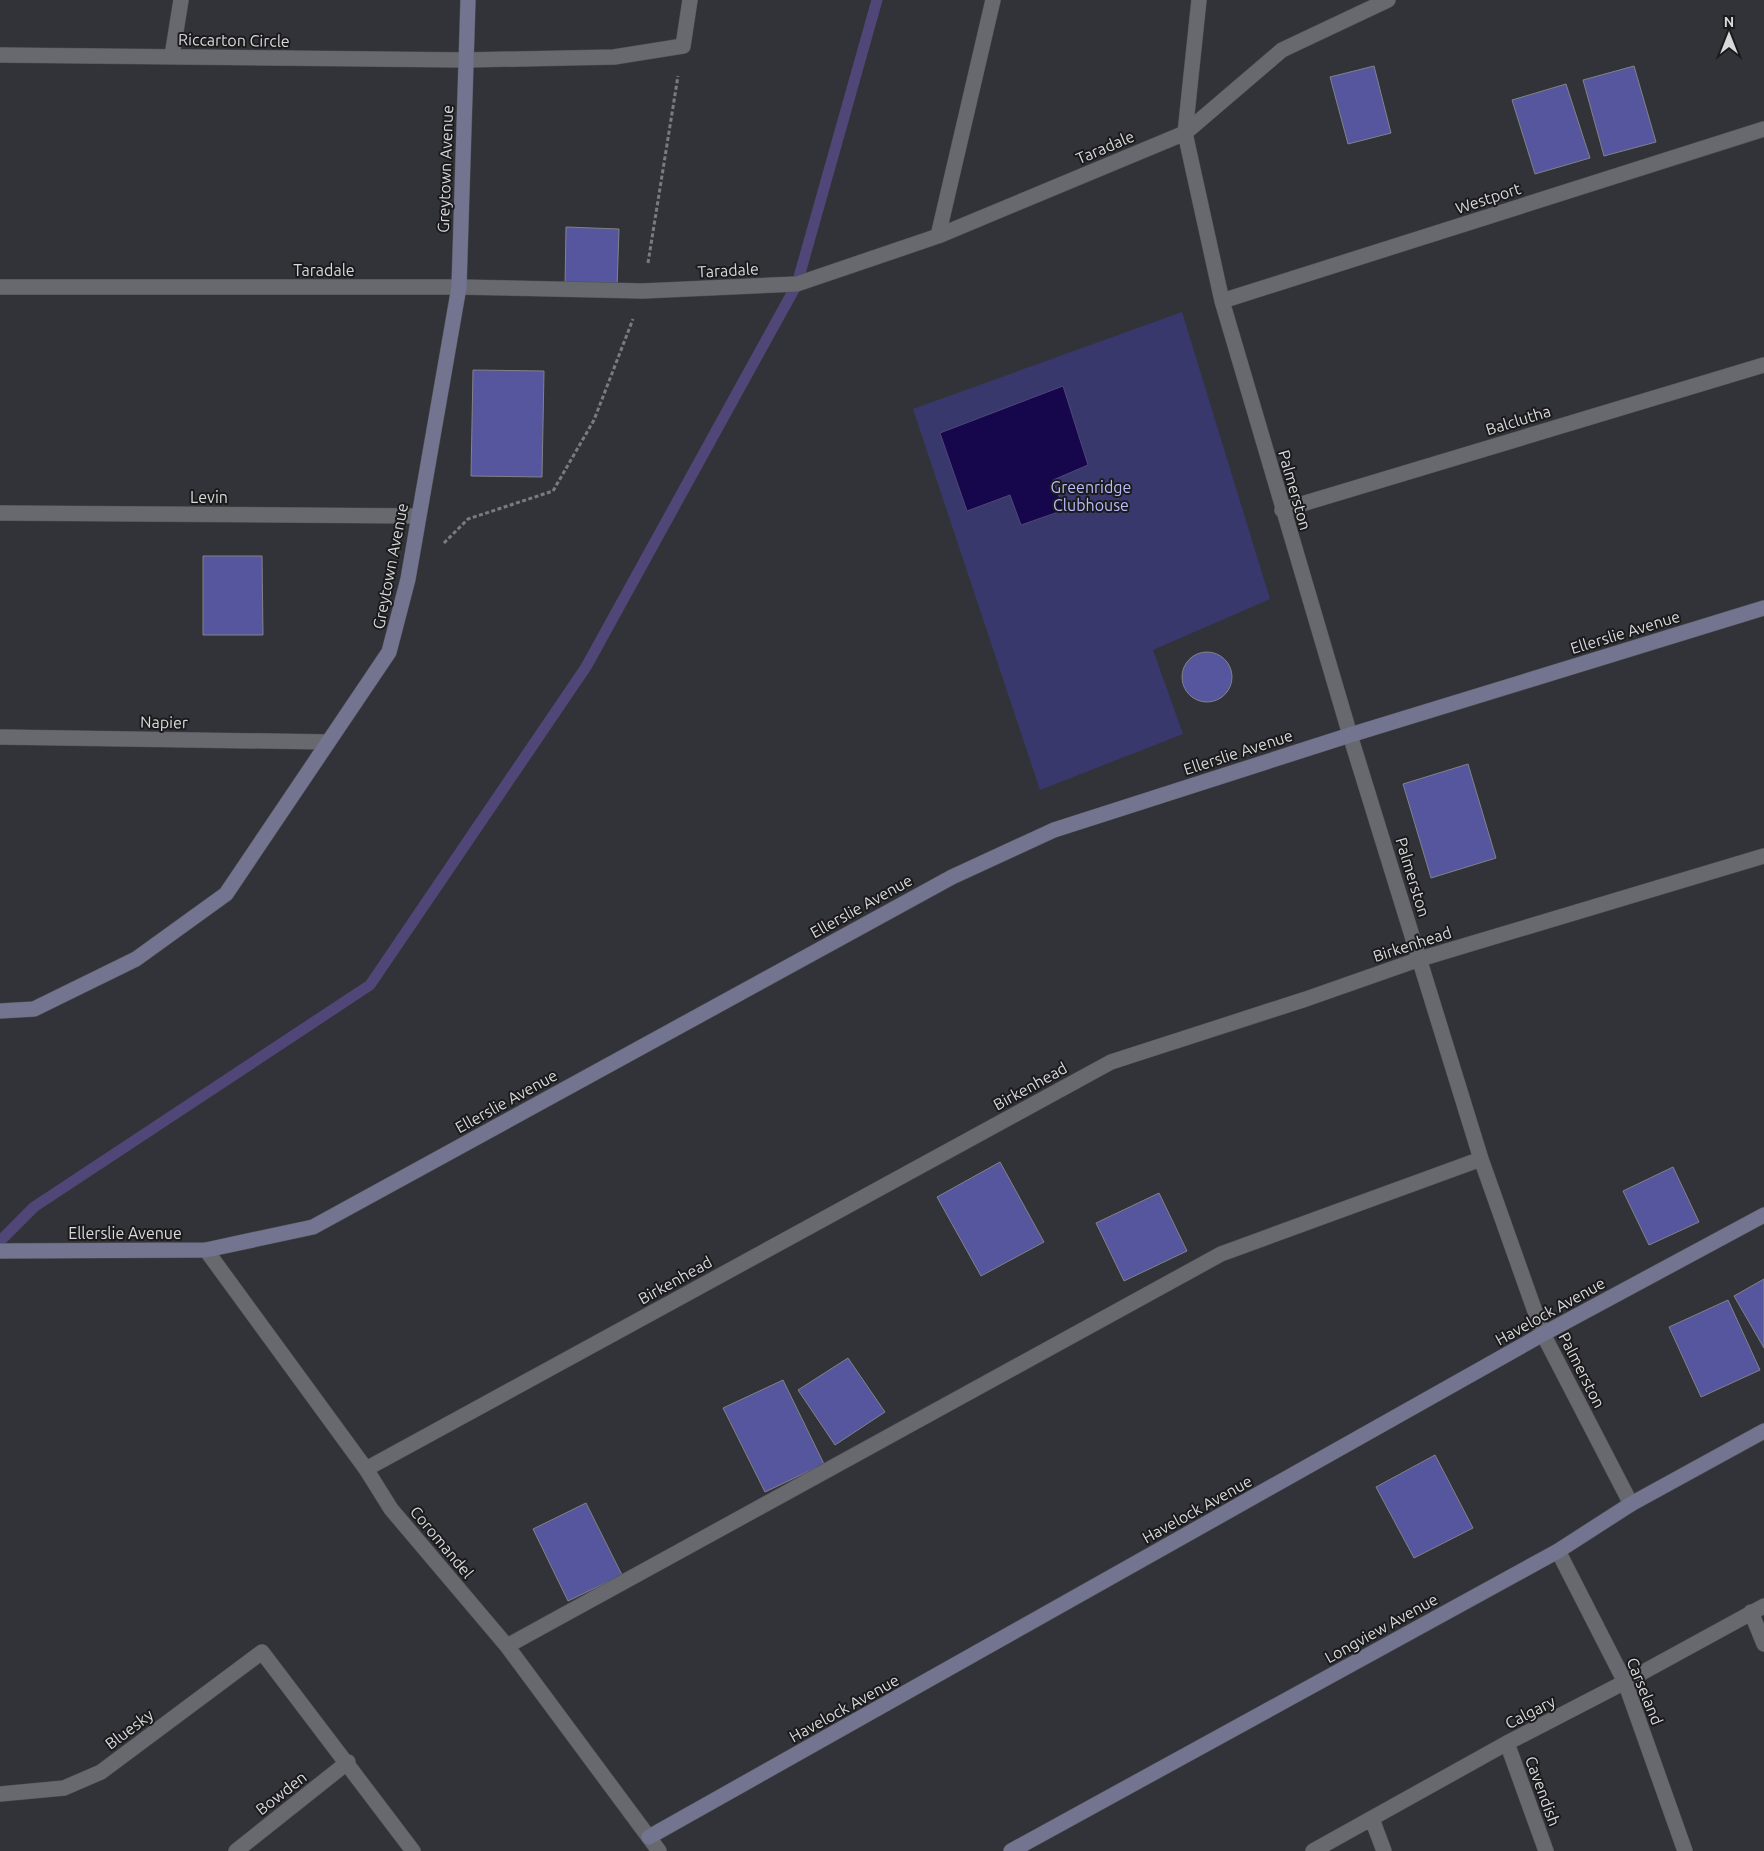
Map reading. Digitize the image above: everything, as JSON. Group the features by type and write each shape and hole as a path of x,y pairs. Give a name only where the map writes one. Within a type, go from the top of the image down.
{"street":[{"path":"172,56 181,0"},
{"name":"Greytown Avenue","path":"0,1011 34,1010 136,959 226,894 389,652 408,579 458,287 468,0"},
{"path":"467,60 614,57 683,46 690,0"},
{"path":"938,236 993,0"},
{"name":"Palmerston","path":"1199,0 1185,133 1222,301 1282,510 1481,1159 1543,1334 1632,1504"},
{"name":"Taradale","path":"0,287 458,287 643,291 797,284 938,236 1185,133 1282,50 1388,0"},
{"name":"Riccarton Circle","path":"0,55 467,60"},
{"name":"Westport","path":"1222,301 1764,129"},
{"name":"Balclutha","path":"1282,510 1764,365"},
{"name":"Levin","path":"0,513 418,516"},
{"name":"Ellerslie Avenue","path":"7,1251 206,1250 313,1226 952,876 1054,830 1350,735 1764,608"},
{"name":"Napier","path":"0,737 328,742"},
{"name":"Birkenhead","path":"366,1469 1111,1062 1306,999 1420,959 1764,856"},
{"path":"507,1646 1221,1254 1481,1159"},
{"name":"Havelock Avenue","path":"649,1837 1543,1334 1764,1215"},
{"name":"Coromandel","path":"206,1250 366,1469 391,1509 507,1646 659,1851"},
{"name":"Longview Avenue","path":"1011,1851 1558,1550 1632,1504 1764,1431"},
{"name":"Carseland","path":"1558,1550 1625,1682 1685,1851"},
{"path":"1758,1609 1764,1644"},
{"name":"Calgary","path":"1313,1851 1758,1609"},
{"name":"Bluesky","path":"0,1794 64,1788 101,1772 262,1652 348,1762"},
{"name":"Cavendish","path":"1507,1744 1546,1851"},
{"path":"348,1762 413,1851"},
{"name":"Bowden","path":"236,1851 348,1762"},
{"path":"1372,1819 1384,1851"}],"path":[{"path":"442,545 468,519 553,491 594,420 643,291 683,46"}],"green space":[{"name":"Greenridge Clubhouse","path":"1182,312 1270,599 1153,650 1183,734 1040,790 913,409"}],"shaded area":[{"path":"1063,386 1088,465 1053,480 1064,510 1021,525 1010,495 967,511 940,433"}],"building":[{"path":"1374,66 1391,133 1348,144 1330,77"},
{"path":"1634,66 1656,142 1604,156 1583,80"},
{"path":"1566,84 1590,158 1535,174 1512,100"},
{"path":"566,227 619,229 617,289 565,287"},
{"path":"473,370 544,371 542,477 471,476"},
{"path":"203,556 262,556 263,635 203,635"},
{"path":"1202,652 1212,652 1225,659 1232,672 1232,682 1225,695 1212,702 1202,702 1193,698 1186,691 1182,682 1182,672 1186,663 1193,656"},
{"path":"1468,764 1496,858 1431,878 1403,784"},
{"path":"1000,1162 1044,1242 981,1276 937,1197"},
{"path":"1673,1167 1699,1222 1649,1245 1623,1191"},
{"path":"1159,1193 1187,1251 1124,1281 1096,1223"},
{"path":"1764,1279 1764,1348 1734,1296"},
{"path":"1728,1300 1760,1370 1701,1397 1669,1327"},
{"path":"848,1358 885,1412 835,1445 798,1390"},
{"path":"783,1380 824,1464 765,1492 723,1408"},
{"path":"1435,1455 1473,1528 1414,1558 1376,1487"},
{"path":"586,1503 622,1575 568,1601 533,1529"}],"waterway":[{"path":"0,1241 34,1207 370,985 586,667 797,284 877,0"}]}
